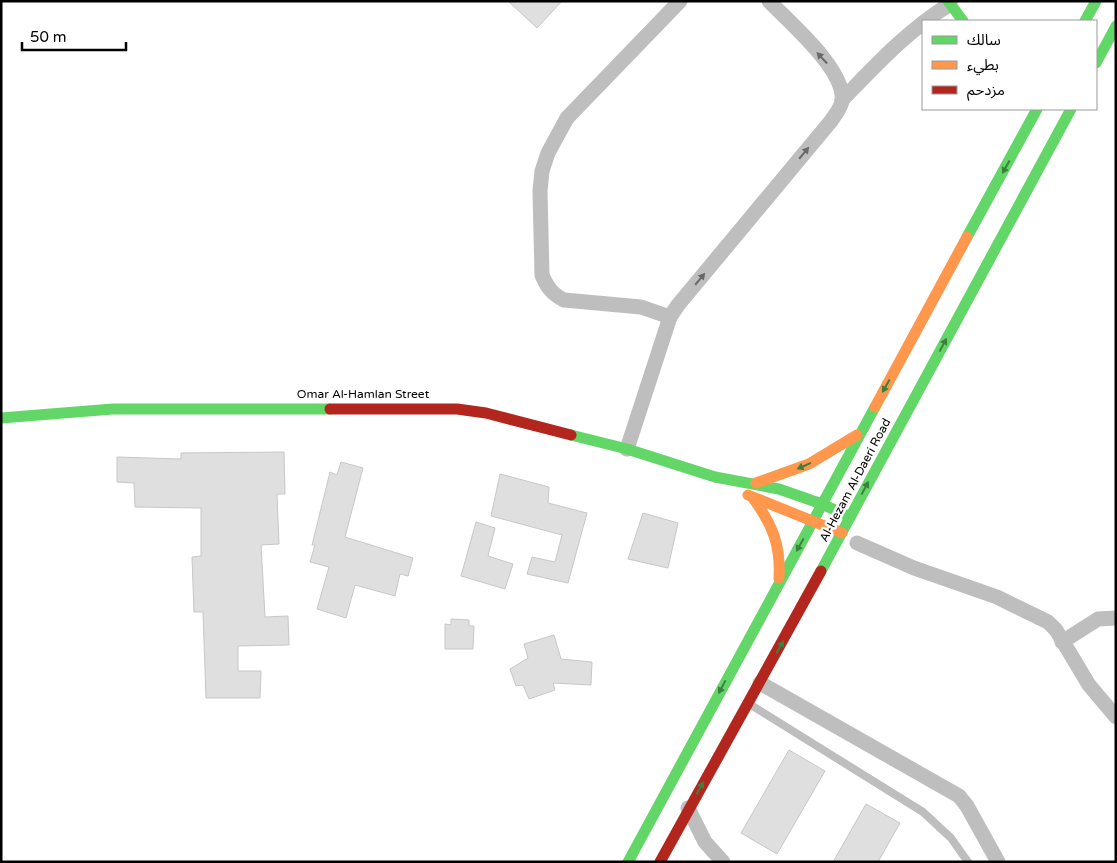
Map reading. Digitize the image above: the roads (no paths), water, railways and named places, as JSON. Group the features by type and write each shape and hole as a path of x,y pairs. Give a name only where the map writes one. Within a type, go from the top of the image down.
{"main road":[{"path":"1086,20 1096,1"},
{"path":"949,3 962,20"},
{"path":"1097,61 1116,26"},
{"name":"Al-Hezam Al-Daeri Road","path":"628,862 1037,110"},
{"name":"Al-Hezam Al-Daeri Road","path":"660,862 688,808 760,683 842,534 1070,110"},
{"path":"1019,142 1021,114"},
{"name":"Omar Al-Hamlan Street","path":"1,418 113,409 428,408 486,413 627,450 715,477 756,483 822,504 850,517"},
{"path":"756,483 805,467 824,457 861,432"},
{"name":"Omar Al-Hamlan Street","path":"715,477 753,498 842,534"},
{"path":"753,498 768,518 778,537 781,556 778,584"}],"street":[{"path":"670,317 641,307 564,300 554,295 542,275 540,191 542,171 548,153 567,118 680,1"},
{"path":"769,1 829,66 840,86 842,100"},
{"path":"924,20 949,3"},
{"path":"627,450 670,317 831,121 842,100 906,35 922,22"},
{"path":"857,543 914,568 997,597 1048,622 1089,685 1116,717"},
{"path":"1062,642 1098,619 1116,618"},
{"path":"760,683 959,796 967,806 998,862"},
{"path":"688,808 705,842 723,862"}],"lane":[{"path":"748,704 923,812 951,838 968,862"}]}
